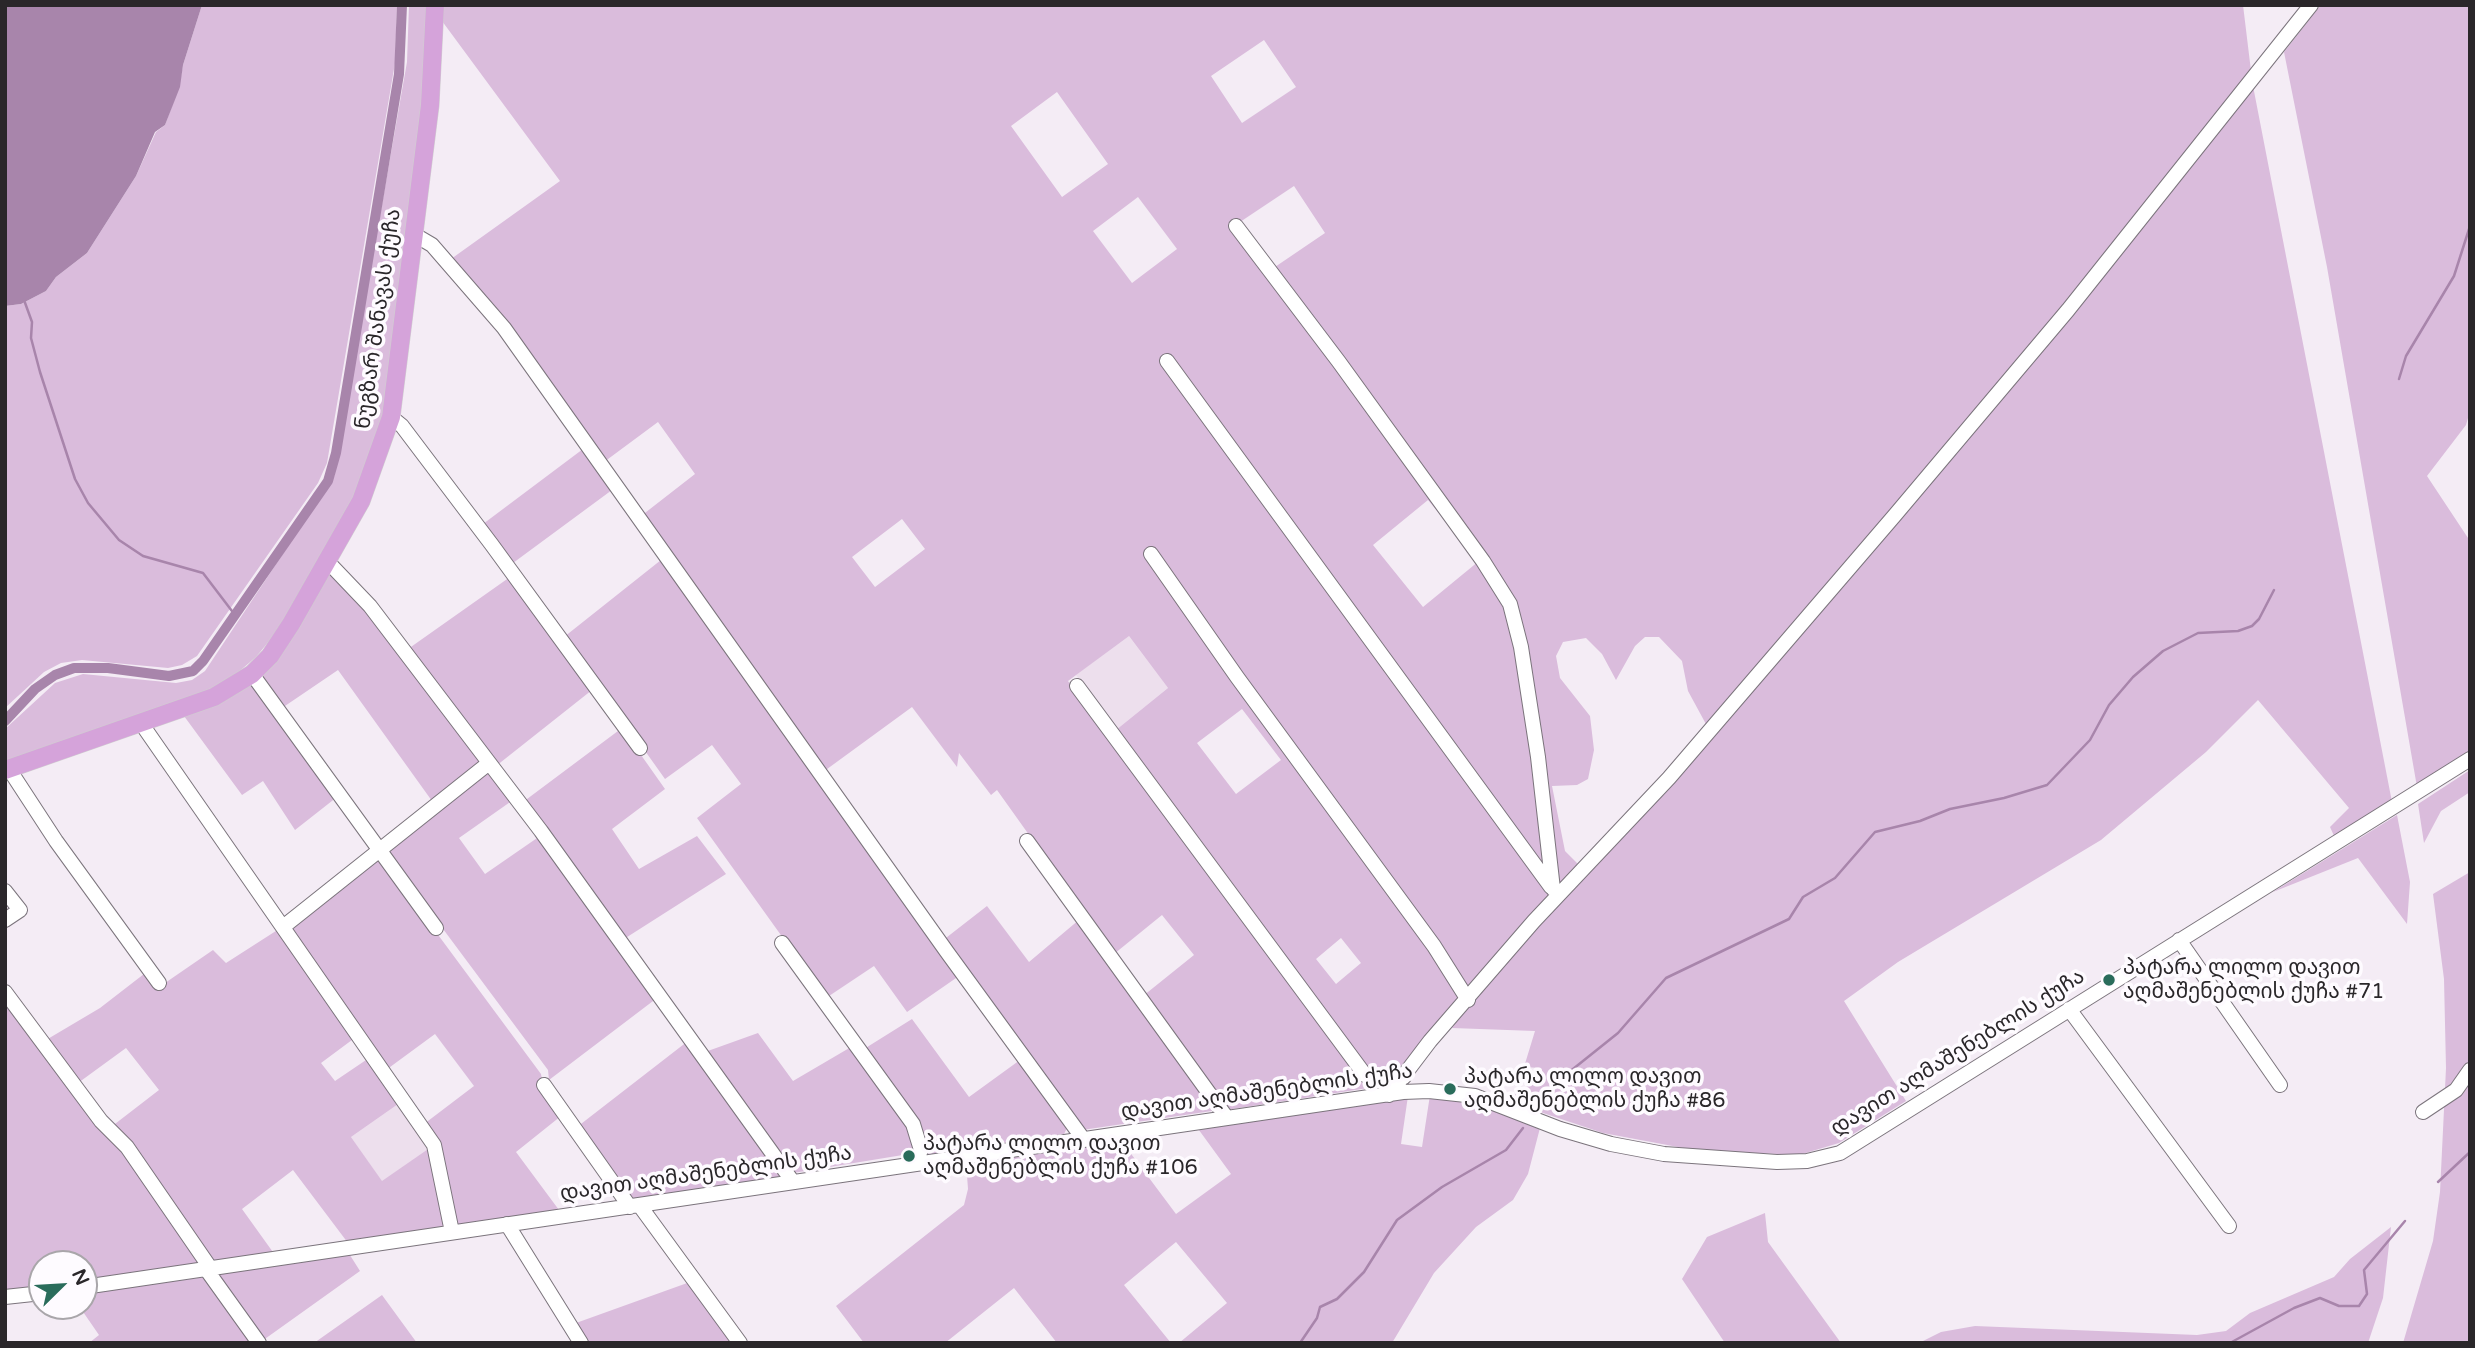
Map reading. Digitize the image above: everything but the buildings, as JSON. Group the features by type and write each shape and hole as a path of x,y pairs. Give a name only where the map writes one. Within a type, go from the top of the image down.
{"main road":[{"name":"ნუგზარ შანავას ქუჩა","path":"7,769 214,697 252,674 276,648 328,562 361,501 391,417 430,106 435,5"}],"street":[{"path":"1389,1095 1430,1041 1468,1000 1556,893 1669,778 1895,516 2068,310 2311,5"},
{"path":"1236,226 1370,405 1483,561 1510,604 1521,648 1556,893"},
{"path":"415,235 432,245 504,328 947,952 1084,1140"},
{"path":"1167,361 1556,893"},
{"path":"391,417 402,426 492,545 640,748"},
{"path":"1151,554 1237,677 1434,946 1468,1000"},
{"path":"328,562 370,606 489,763 793,1182"},
{"path":"252,674 436,928"},
{"path":"1077,686 1365,1075 1380,1080 1404,1077"},
{"path":"141,723 434,1145 452,1232"},
{"name":"დავით აღმაშენებლის ქუჩა","path":"98,1285 1227,1118 1429,1091 1475,1096 1560,1129 1611,1144 1664,1154 1766,1162 1807,1161 1840,1153 2470,760"},
{"path":"283,927 489,763"},
{"path":"7,769 159,983"},
{"path":"1027,841 1227,1118"},
{"path":"5,891 20,910 5,920"},
{"path":"2179,940 2280,1085"},
{"path":"782,943 913,1124 921,1150 915,1164"},
{"path":"5,992 101,1121 127,1147 259,1343"},
{"path":"2069,1009 2229,1226"},
{"path":"2423,1112 2456,1090 2470,1070"},
{"path":"544,1085 740,1343"},
{"path":"507,1224 581,1343"},
{"path":"5,1297 28,1295"}],"shaded area":[{"path":"5,5 202,5 183,65 180,87 165,125 155,132 136,176 87,253 56,277 46,291 21,304 5,306"},
{"path":"202,5 397,5 395,63 327,463 318,483 197,656 182,665 168,668 82,660 61,663 44,672 5,708 5,306 21,304 46,291 56,277 87,253 136,176 156,132 165,125 179,87"},
{"path":"409,5 429,5 426,91 381,430 359,494 275,634 256,657 235,675 214,688 5,763 5,729 55,683 83,674 176,683 192,680 205,671 334,477 407,62"},
{"path":"440,5 2243,5 2251,71 2066,307 1707,726 1688,691 1682,661 1659,637 1645,637 1635,646 1616,680 1602,654 1586,638 1563,642 1556,656 1560,678 1590,716 1594,750 1588,779 1577,785 1552,786 1565,851 1579,865 1393,1076 1368,1074 1116,730 1168,688 1129,636 1068,681 1361,1078 1381,1086 1226,1110 1143,996 1194,955 1162,915 1114,954 997,790 991,795 959,753 957,767 912,707 823,772 641,516 695,474 658,422 604,462 510,327 451,259 560,181 442,21","holes":["1264,40 1296,87 1242,123 1211,76","1057,92 1108,164 1062,197 1011,126","1294,186 1325,233 1272,269 1240,222","1138,197 1177,249 1132,283 1093,231","1428,500 1479,561 1423,607 1373,545","902,519 925,549 875,587 852,557","1242,709 1281,760 1236,794 1197,743","1341,938 1361,963 1336,984 1316,959"]},
{"path":"2321,5 2470,5 2470,411 2466,425 2427,476 2470,541 2470,753 2417,787 2327,267 2284,52"},
{"path":"2253,86 2392,802 2335,838 2330,827 2349,808 2258,700 2206,752 2101,840 1898,962 1844,1001 1906,1101 1839,1143 1799,1155 1694,1150 1603,1133 1543,1113 1510,1096 1533,1083 1540,1068 1524,1067 1535,1031 1452,1028 1488,977 1849,580"},
{"path":"583,449 612,490 513,563 483,524"},
{"path":"661,560 959,976 907,1012 874,966 826,998 697,818 741,784 712,745 665,779 564,637"},
{"path":"329,569 368,610 483,762 432,801 338,670 282,708 260,677"},
{"path":"510,577 592,690 496,766 408,649"},
{"path":"1128,635 1168,688 1116,730 1076,675"},
{"path":"253,681 337,797 295,830 263,781 242,795 184,716"},
{"path":"622,728 665,789 612,829 639,869 697,836 726,874 624,939 523,802"},
{"path":"488,769 513,800 459,838 485,874 540,836 657,998 549,1080 548,1070 385,851"},
{"path":"2470,770 2470,792 2441,811 2424,843 2418,804"},
{"path":"2397,815 2410,882 2407,924 2358,858 2273,892"},
{"path":"379,855 541,1074 544,1090 561,1116 516,1152 559,1210 455,1226 424,1124 474,1086 435,1034 386,1070 288,927"},
{"path":"2470,872 2470,1343 2403,1343 2433,1241 2440,1192 2446,1068 2444,979 2433,894"},
{"path":"987,906 1029,962 1080,919 1213,1108 1212,1111 1082,1130 942,941"},
{"path":"279,929 356,1037 321,1063 335,1081 369,1058 401,1102 351,1137 382,1181 431,1147 448,1227 348,1243 293,1170 242,1209 275,1255 214,1265 111,1127 159,1090 126,1048 78,1083 46,1040 100,1008 153,967 165,983 213,950 226,963"},
{"path":"5,1002 124,1151 207,1266 98,1280 98,1250 28,1250 28,1290 5,1292"},
{"path":"912,1019 969,1097 1020,1060 1067,1128 1064,1134 926,1155 864,1049"},
{"path":"758,1033 793,1081 851,1047 908,1123 915,1153 793,1173 705,1052"},
{"path":"688,1041 787,1177 628,1200 577,1127"},
{"path":"1430,1095 1504,1113 1540,1128 1528,1174 1513,1200 1476,1227 1434,1273 1392,1343 1179,1343 1227,1303 1176,1242 1124,1285 1171,1343 1057,1343 1014,1288 945,1343 864,1343 836,1306 964,1205 968,1189 966,1162 1120,1139 1176,1214 1231,1174 1196,1126 1408,1096 1401,1144 1422,1147"},
{"path":"401,1102 431,1147 382,1182 351,1137"},
{"path":"1765,1213 1768,1242 1841,1343 1725,1343 1682,1279 1707,1237"},
{"path":"2391,1227 2383,1298 2368,1343 1919,1343 1941,1332 1975,1326 2197,1335 2226,1331 2250,1313 2334,1277 2350,1259"},
{"path":"348,1252 360,1271 262,1341 216,1276 219,1272"},
{"path":"205,1277 254,1343 89,1343 99,1335 89,1320 98,1320 98,1292"},
{"path":"690,1282 734,1343 587,1343 576,1323"},
{"path":"382,1295 417,1343 314,1343"}],"waterway":[{"path":"5,721 35,689 55,675 74,668 108,668 169,676 193,671 203,661 328,481 336,453 399,74 402,5"},
{"path":"2399,379 2406,356 2454,276 2470,226"},
{"path":"24,300 32,322 31,338 40,372 75,479 88,503 119,540 143,556 203,573 235,615"},
{"path":"1545,1099 1563,1077 1618,1033 1666,978 1789,919 1803,897 1835,878 1875,832 1920,821 1950,809 2004,798 2047,785 2090,740 2109,705 2133,677 2163,651 2198,633 2238,631 2252,626 2259,619 2274,590"},
{"path":"1300,1343 1317,1318 1320,1307 1337,1299 1364,1272 1397,1220 1442,1187 1506,1150 1523,1128"},
{"path":"2438,1182 2470,1152"},
{"path":"2230,1343 2294,1308 2320,1298 2339,1306 2359,1306 2367,1294 2364,1270 2405,1221"},
{"path":"1959,1343 1965,1343"}],"place":[{"name":"პატარა ლილო დავით აღმაშენებლის ქუჩა #71","path":"2109,980"},
{"name":"პატარა ლილო დავით აღმაშენებლის ქუჩა #86","path":"1450,1089"},
{"name":"პატარა ლილო დავით აღმაშენებლის ქუჩა #106","path":"909,1156"}]}
